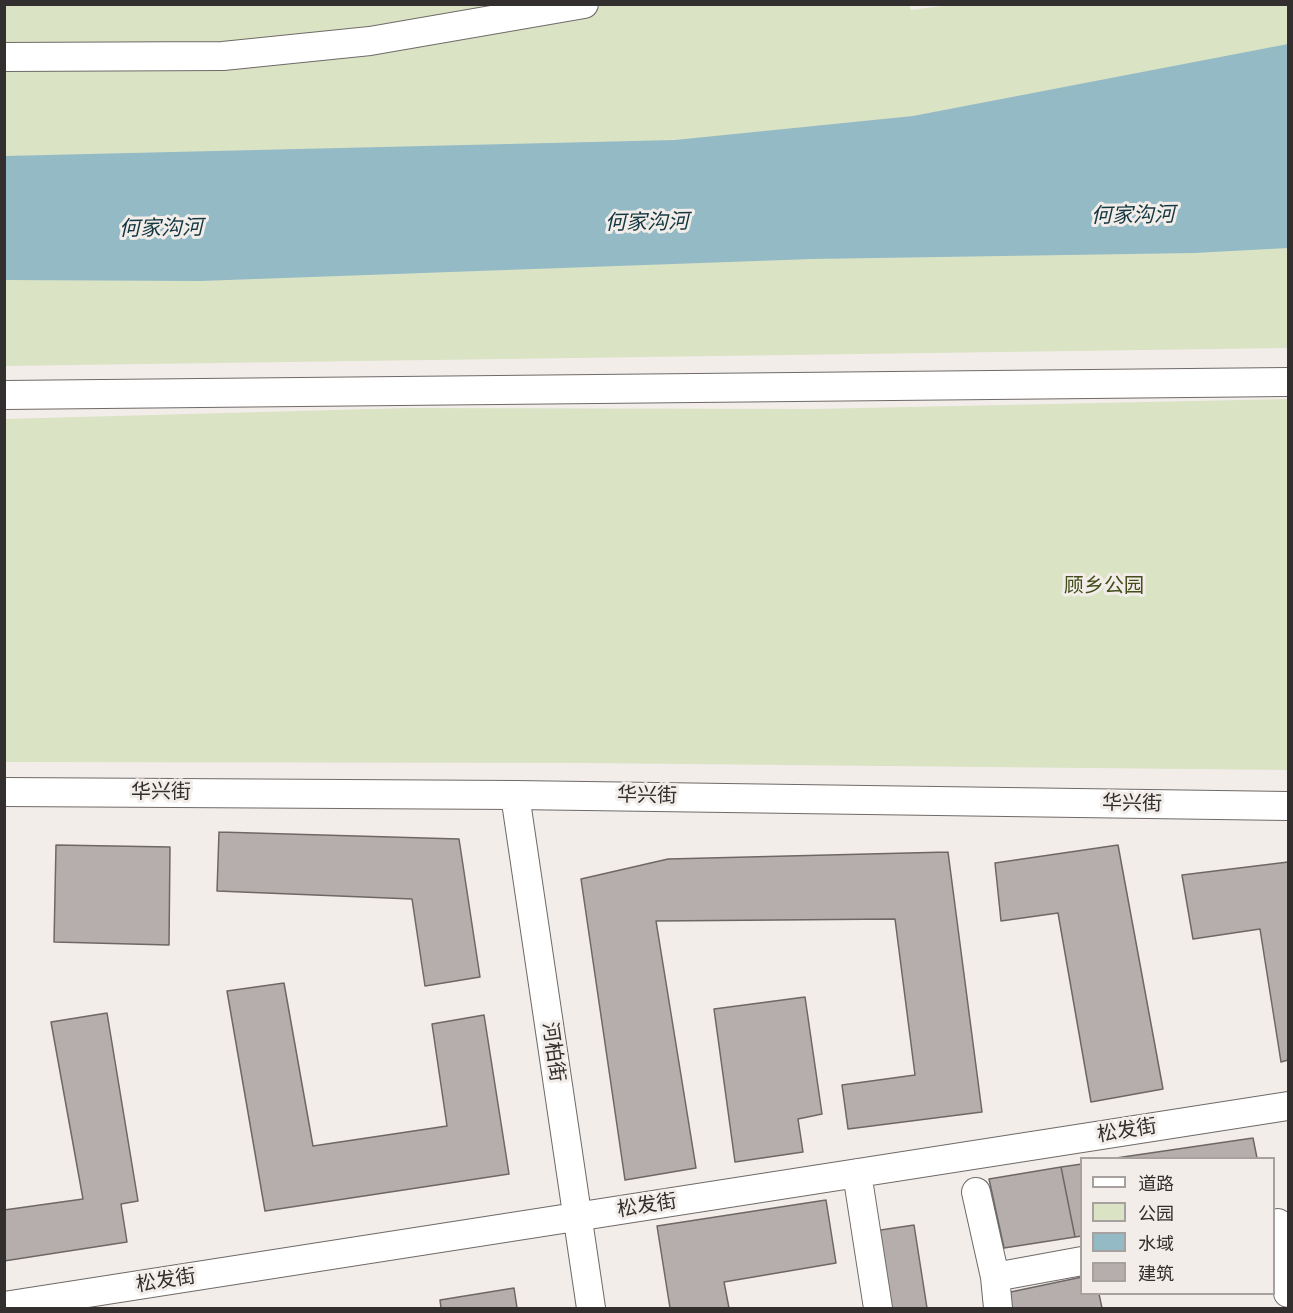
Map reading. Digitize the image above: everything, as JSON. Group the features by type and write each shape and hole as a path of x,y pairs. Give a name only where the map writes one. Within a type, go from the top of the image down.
{"street":[{"path":"4,57 223,56 369,41 584,4"},
{"path":"4,395 1288,382"},
{"name":"华兴街","path":"4,792 515,795 1288,806"},
{"name":"河柏街","path":"515,795 591,1308"},
{"name":"松发街","path":"4,1306 95,1300 578,1217 1288,1106"},
{"path":"857,1173 878,1308"},
{"path":"975,1192 994,1277 998,1308"},
{"path":"1280,1223 1288,1293"},
{"path":"994,1277 1080,1261"}],"green space":[{"path":"909,4 911,10 958,4 1288,5 1288,348 5,366 4,5"},
{"name":"顾乡公园","path":"1288,399 1288,770 582,763 5,762 5,419 408,408 813,409"}],"water":[{"name":"何家沟河","path":"1288,44 1288,248 1194,253 812,259 200,281 5,280 5,156 675,140 913,116"}],"building":[{"path":"219,832 459,839 480,977 425,986 412,899 217,891"},
{"path":"56,845 170,847 169,945 54,942"},
{"path":"1118,845 1163,1089 1091,1102 1058,913 1001,921 995,863"},
{"path":"948,852 982,1112 848,1129 842,1085 915,1075 895,919 656,921 696,1168 625,1180 581,879 668,859"},
{"path":"1288,862 1288,1060 1281,1062 1260,929 1193,939 1182,875"},
{"path":"284,983 313,1146 447,1126 432,1024 484,1015 509,1174 265,1211 227,991"},
{"path":"805,997 822,1114 798,1119 803,1152 735,1162 714,1009"},
{"path":"107,1013 138,1201 121,1204 127,1242 4,1261 4,1210 83,1199 51,1022"},
{"path":"1253,1138 1257,1157 1123,1157"},
{"path":"1080,1164 1080,1236 1075,1237 1061,1167"},
{"path":"1061,1167 1075,1237 1004,1248 989,1179"},
{"path":"826,1200 836,1263 724,1282 729,1308 670,1308 657,1226"},
{"path":"914,1225 927,1308 885,1308 874,1231"},
{"path":"1080,1277 1080,1295 1099,1295 1102,1308 1004,1308 1001,1294"},
{"path":"514,1288 517,1308 441,1308 440,1300"}]}
